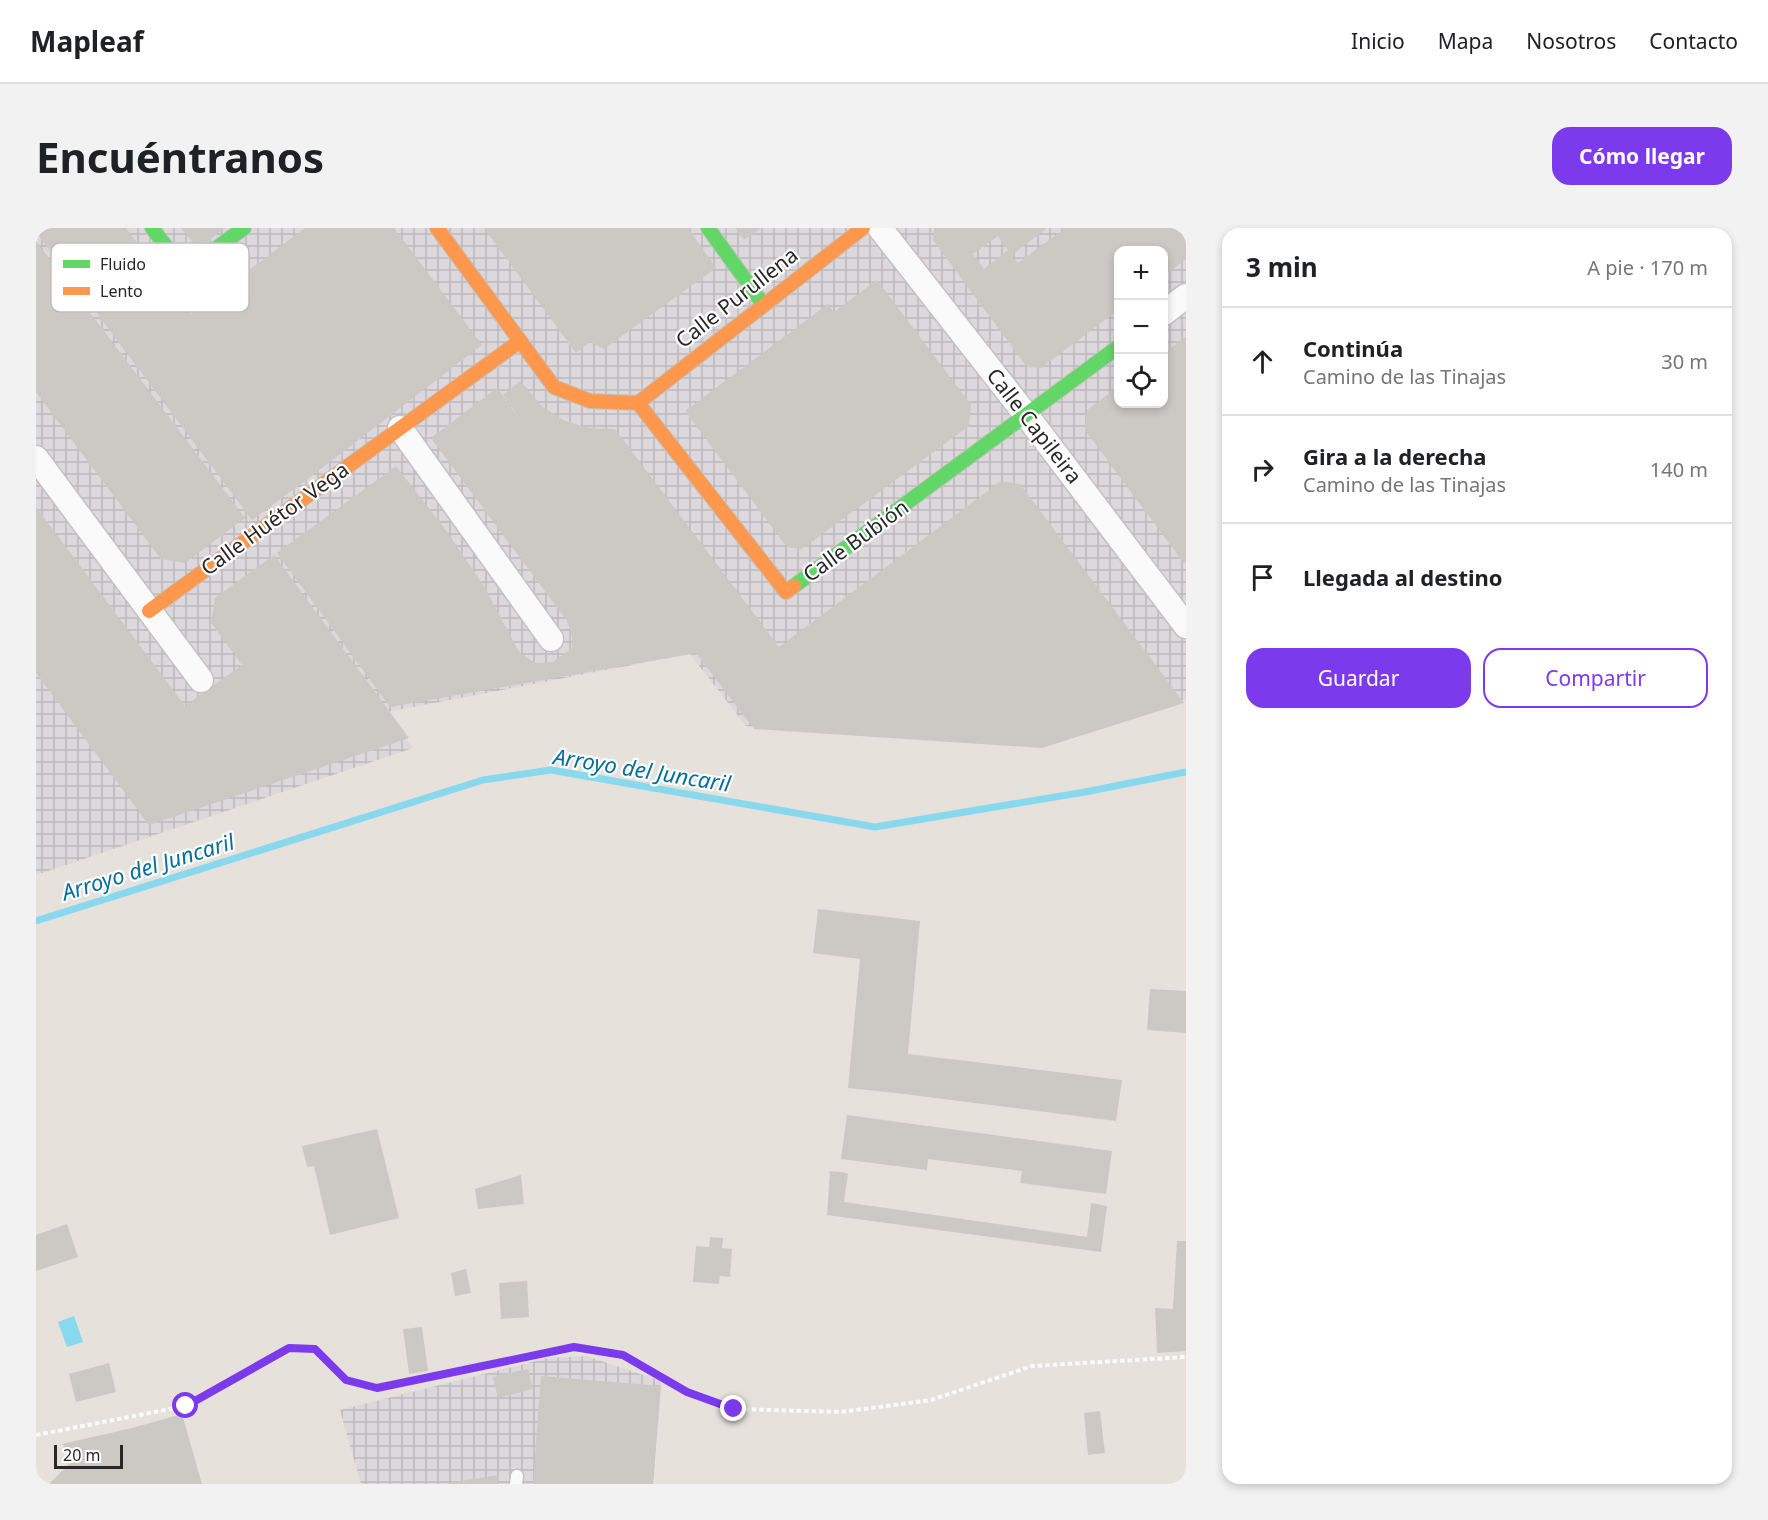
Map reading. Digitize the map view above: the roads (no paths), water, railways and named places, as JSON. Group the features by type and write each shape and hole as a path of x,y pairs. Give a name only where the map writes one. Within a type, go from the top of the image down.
{"street":[{"path":"152,228 164,243"},
{"path":"223,243 244,228"},
{"path":"436,228 554,387 590,401 638,403"},
{"path":"708,228 763,304"},
{"name":"Calle Purullena","path":"638,403 863,228"},
{"name":"Calle Capileira","path":"880,228 1027,416 1186,626"},
{"path":"1168,310 1186,296"},
{"name":"Calle Huétor Vega","path":"149,611 520,341"},
{"name":"Calle Bubión","path":"638,403 786,592 1114,351"},
{"path":"400,428 551,639"},
{"path":"36,458 201,680"}],"water":[{"path":"74,1316 83,1342 67,1347 58,1322"}],"waterway":[{"name":"Arroyo del Juncaril","path":"36,921 483,780 551,770 875,827 1085,792 1186,772"}]}
